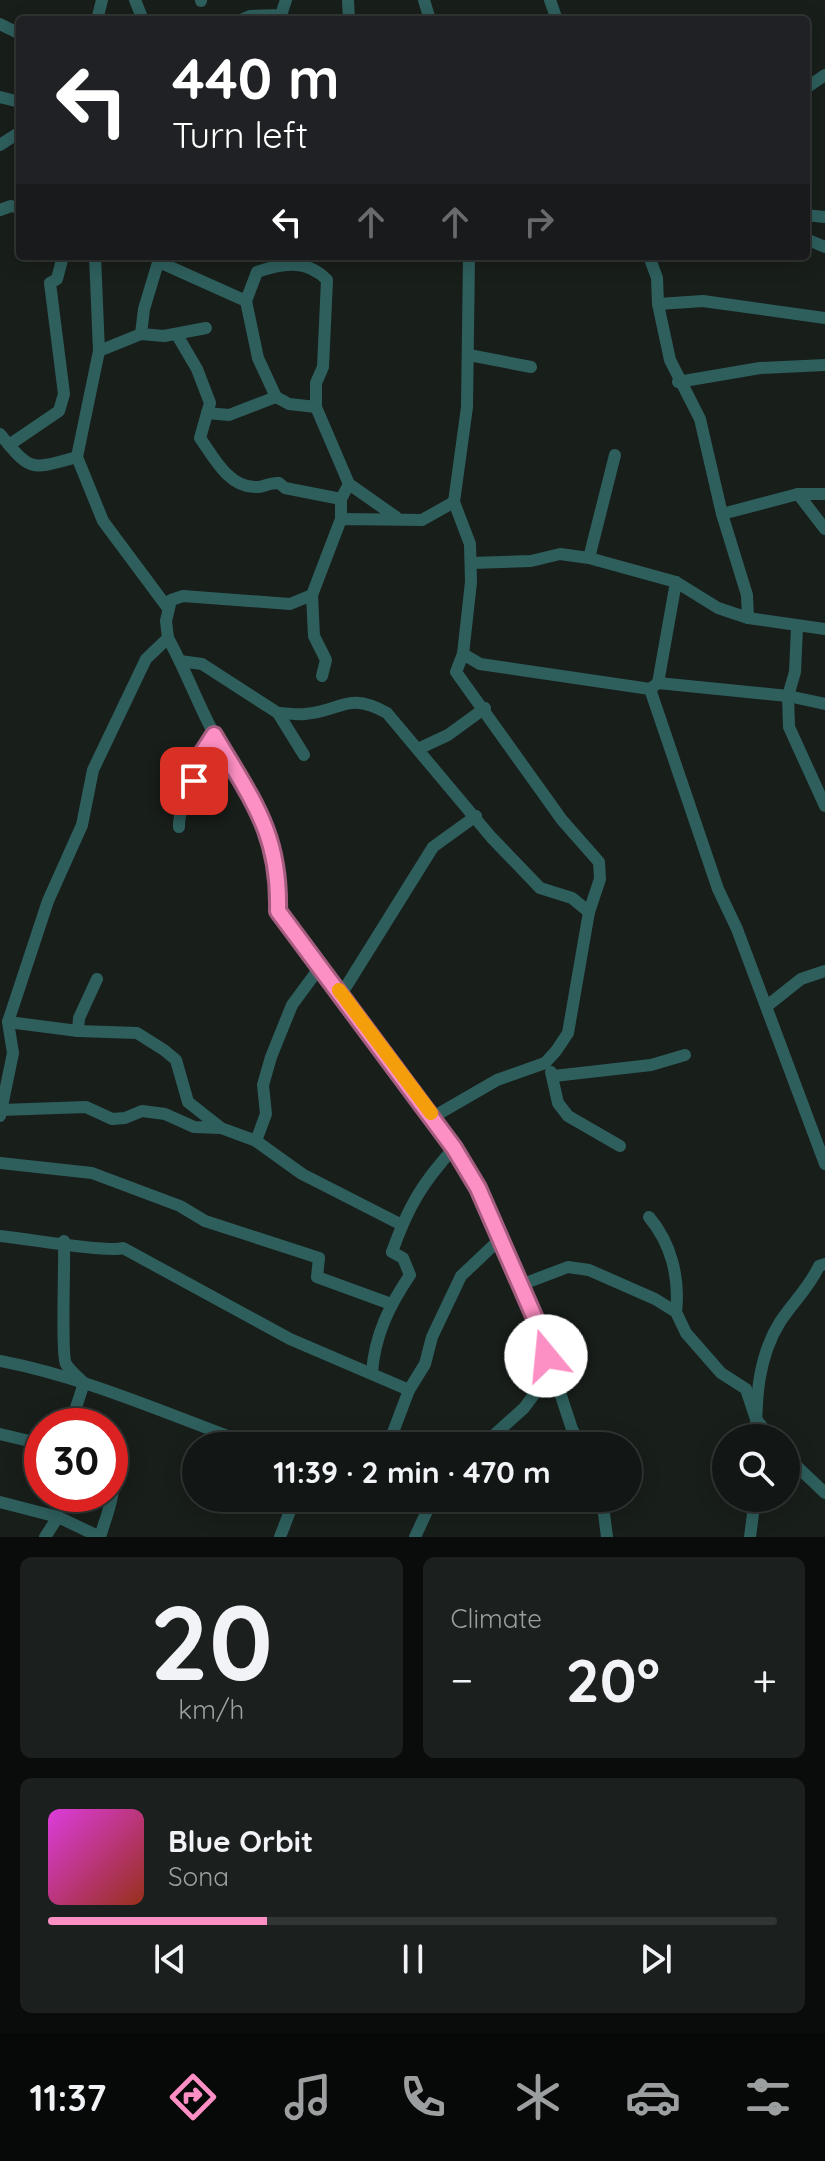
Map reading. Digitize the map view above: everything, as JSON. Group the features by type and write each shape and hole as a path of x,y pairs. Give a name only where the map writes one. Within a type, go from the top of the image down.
{"street":[{"path":"250,16 281,15 286,0"},
{"path":"9,445 59,411 64,394 50,283 57,279 62,260"},
{"path":"95,260 99,351 77,457 103,521 167,607 171,600 183,596 290,604 312,595"},
{"path":"141,334 144,309 160,260"},
{"path":"162,260 246,301"},
{"path":"433,1117 497,1080 545,1063 568,1033 589,912 600,879 599,862 562,820 485,708 456,672 463,654 471,563 470,544 454,502 462,461 469,355 469,260"},
{"path":"650,260 657,278 658,304 678,382 700,419 722,514 747,595 748,618"},
{"path":"316,407 289,404 276,397 258,358 246,301 257,272 283,263 318,263 328,286 323,367 316,383 316,407 349,484 399,519"},
{"path":"658,304 703,301 825,318"},
{"path":"99,351 141,334 177,335 206,328"},
{"path":"177,335 207,389 210,403 200,438 216,464 230,476 257,488 279,483 285,488 341,499"},
{"path":"469,355 531,367"},
{"path":"678,382 760,368 825,365"},
{"path":"207,413 229,415 276,397"},
{"path":"0,434 20,461 42,467 77,457"},
{"path":"589,558 615,455"},
{"path":"322,676 326,660 314,636 312,595 341,519 341,499 349,484"},
{"path":"722,514 798,494 825,494"},
{"path":"798,494 825,529"},
{"path":"341,519 422,520 454,502"},
{"path":"471,563 531,561 560,554 589,558 676,582 718,608 748,618 797,628 825,629"},
{"path":"676,582 654,686 718,889 767,1006 825,1164"},
{"path":"171,600 166,621 168,638 214,735 270,838 279,871 278,911 433,1117 478,1188 518,1286 537,1323 551,1372 576,1432"},
{"path":"797,628 795,672 788,696 789,727 825,806"},
{"path":"168,638 146,659 93,770 82,825 48,901 8,1022 13,1053 1,1113 86,1107 112,1119 152,1111 194,1127 221,1128"},
{"path":"463,654 480,664 654,686 788,696 825,704"},
{"path":"180,661 202,664 278,713 304,755"},
{"path":"278,713 305,714 338,704 368,702 387,713 540,888 572,898 589,912"},
{"path":"418,749 448,735 485,708"},
{"path":"179,827 178,814 194,781 201,755 214,735"},
{"path":"342,993 433,847 476,816"},
{"path":"256,1141 266,1114 263,1085 271,1057 292,1005 320,967"},
{"path":"767,1006 801,979 825,971"},
{"path":"78,1031 79,1018 97,979"},
{"path":"8,1022 78,1031 137,1033 176,1060 188,1102 221,1128 256,1141 302,1174 402,1225"},
{"path":"554,1076 651,1065 685,1055"},
{"path":"545,1063 554,1076 558,1103 568,1116 620,1146"},
{"path":"372,1372 374,1344 391,1304 410,1275 403,1258 392,1252 423,1181 454,1148"},
{"path":"0,1163 92,1173 134,1186 205,1221 319,1258 317,1277 391,1304"},
{"path":"649,1217 660,1230 672,1261 679,1290 676,1312 686,1333 721,1373 746,1389 760,1424"},
{"path":"0,1236 64,1241 113,1252 123,1248 290,1339 349,1367 372,1372 409,1390"},
{"path":"393,1432 461,1276 499,1240"},
{"path":"64,1241 65,1321 62,1349 66,1364 84,1383"},
{"path":"756,1424 762,1357 780,1322 810,1286 819,1266 825,1264"},
{"path":"518,1286 568,1267 589,1270 676,1312"},
{"path":"0,1361 46,1370 173,1412 221,1432"},
{"path":"497,1432 524,1408 551,1372"},
{"path":"76,1408 84,1383"},
{"path":"0,1434 24,1440"},
{"path":"800,1469 825,1493"},
{"path":"0,1502 58,1517 100,1537 106,1512"},
{"path":"280,1537 290,1512"},
{"path":"415,1537 427,1512"},
{"path":"604,1512 607,1537"},
{"path":"750,1537 753,1512"},
{"path":"45,1537 58,1517"}],"slow traffic":[{"path":"339,990 431,1113"}],"route":[{"path":"194,781 201,755 214,735 262,818 270,838 279,871 278,911 310,956 342,993 454,1148 478,1188 518,1286 537,1323 546,1356"}]}
